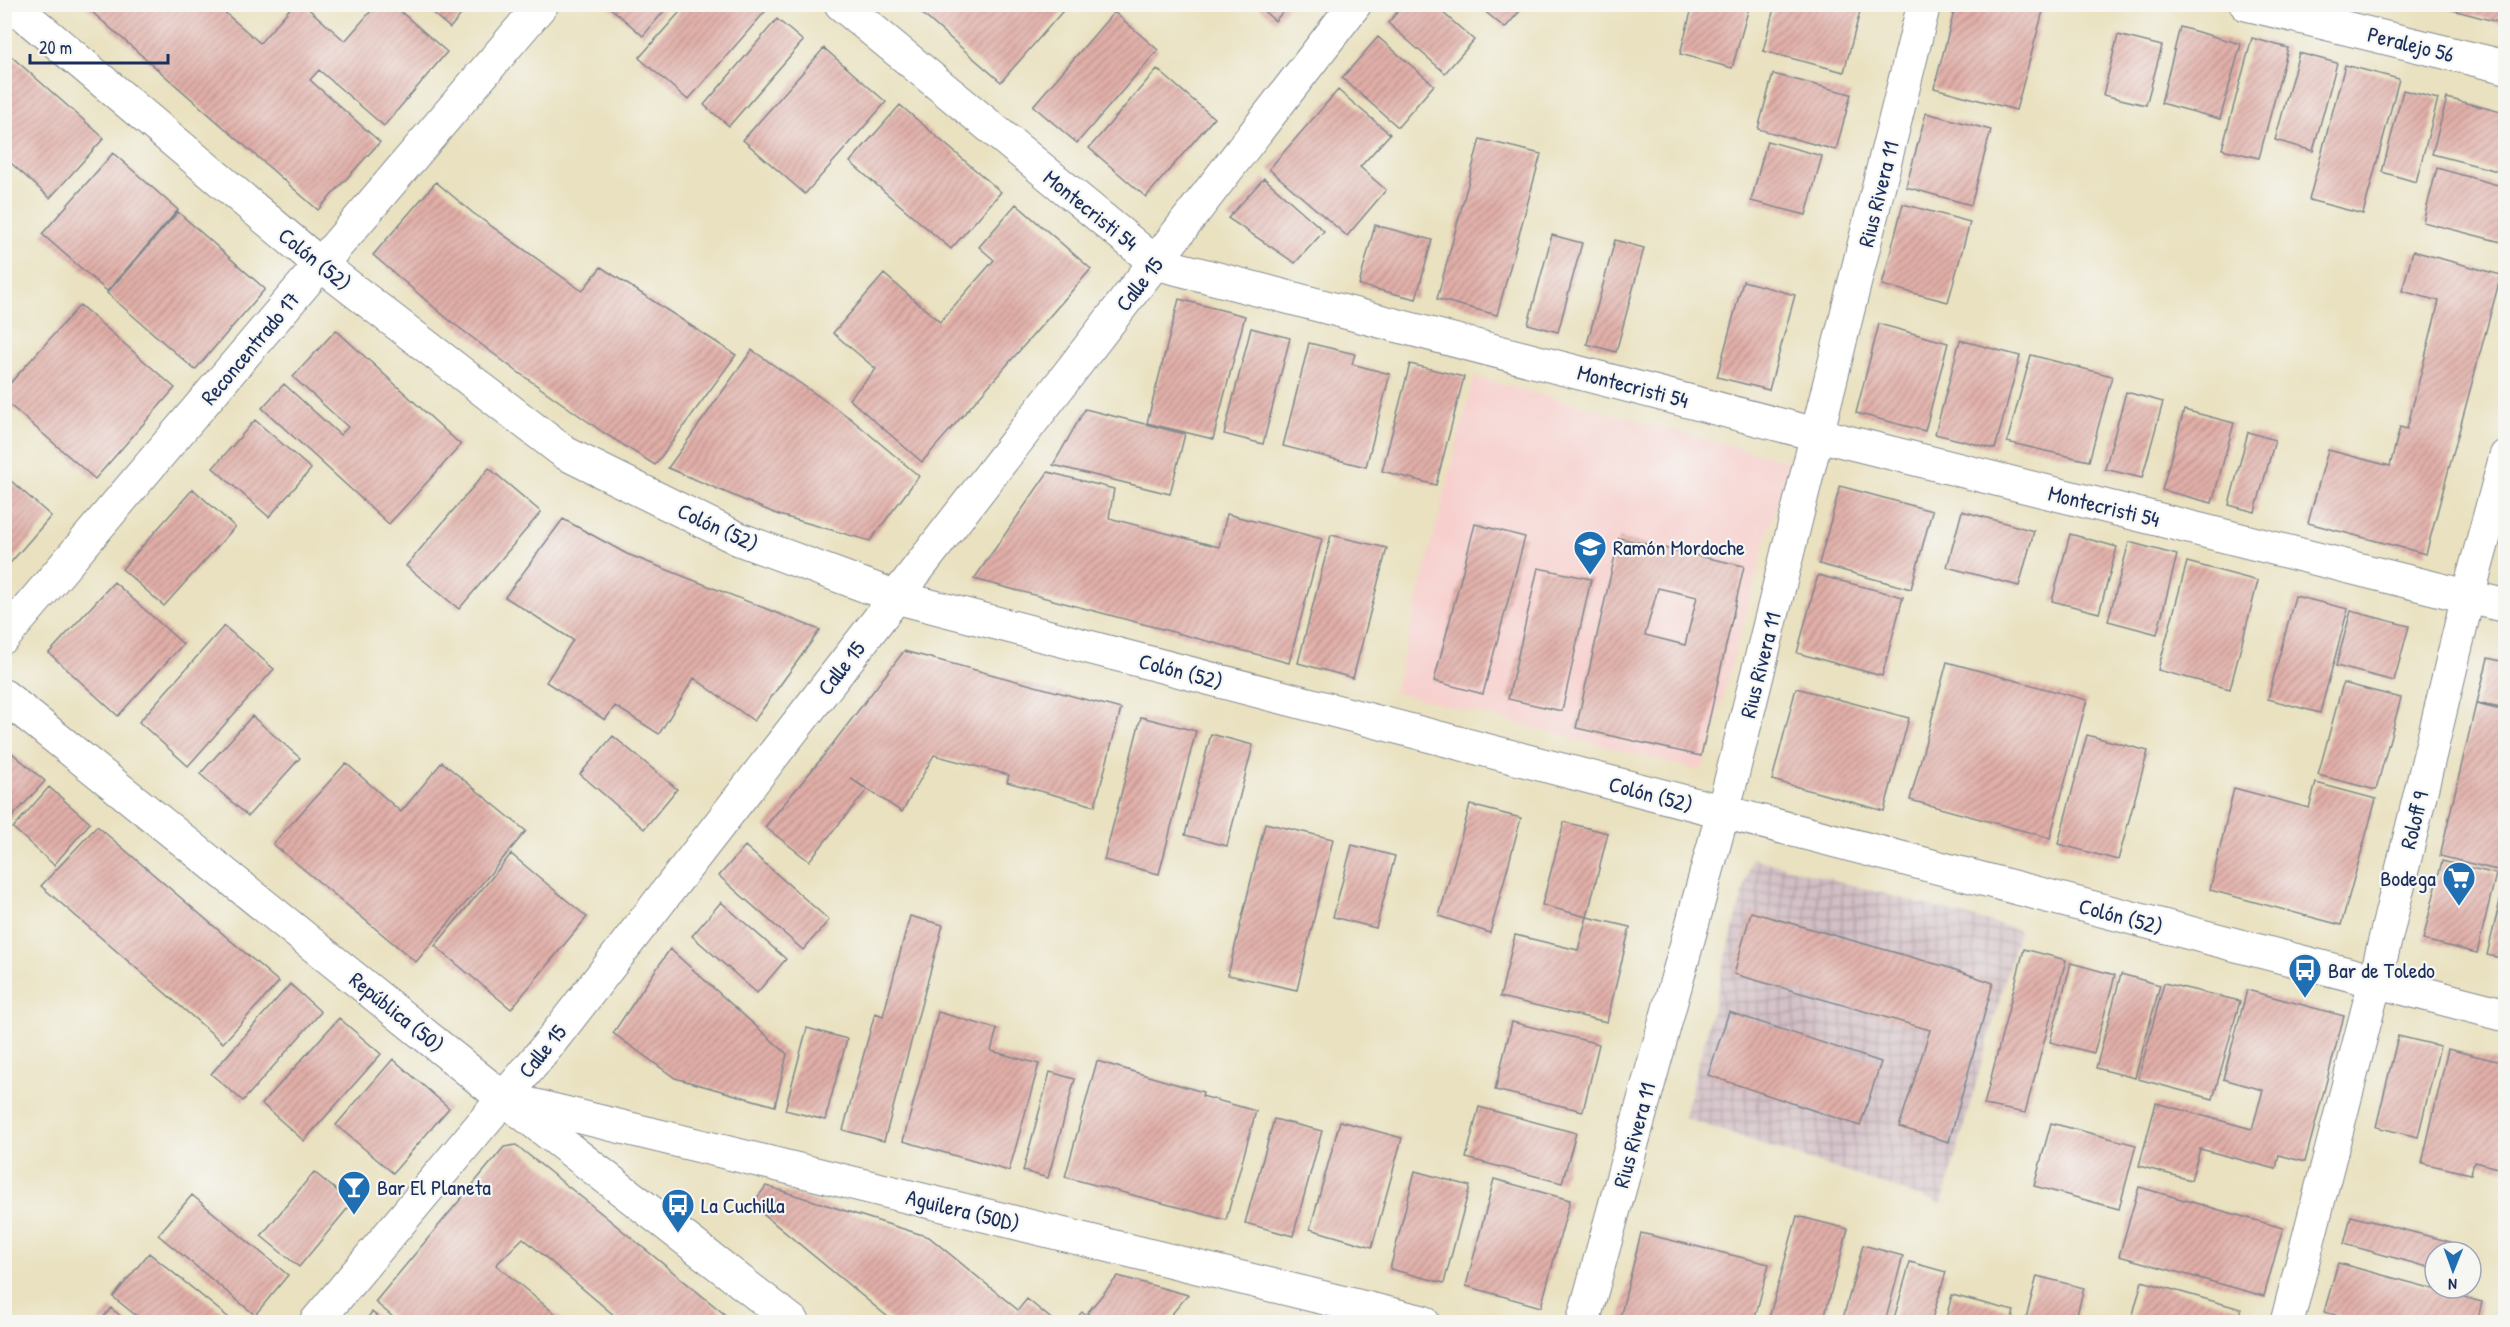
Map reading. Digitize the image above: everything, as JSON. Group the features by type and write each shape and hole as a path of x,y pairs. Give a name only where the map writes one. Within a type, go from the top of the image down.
{"street":[{"name":"Colón (52)","path":"11,4 321,265 565,453 739,539 896,597 2505,1015"},
{"name":"Reconcentrado 17","path":"4,637 542,4"},
{"name":"Montecristi 54","path":"841,4 1156,263 1819,435 2505,606"},
{"name":"Calle 15","path":"316,1323 560,1030 1355,4"},
{"name":"Rius Rivera 11","path":"1583,1323 1723,812 1819,435 1924,4"},
{"name":"Peralejo 56","path":"2246,4 2505,67"},
{"name":"Roloff 9","path":"2287,1323 2375,982 2468,596 2505,456"},
{"name":"República (50)","path":"4,696 503,1098 793,1323"},
{"name":"Aguilera (50D)","path":"503,1098 1422,1323"}],"shaded area":[{"name":"Ramón Mordoche","path":"1474,377 1788,461 1702,771 1394,692"},
{"path":"1752,858 2019,930 1942,1204 1684,1118"}],"building":[{"path":"83,4 215,4 260,43 294,4 303,4 345,41 377,4 392,4 447,52 384,126 319,70 310,80 380,142 318,210"},
{"path":"422,4 470,4 450,28"},
{"path":"606,4 670,4 643,36"},
{"path":"687,4 770,6 688,100 639,58"},
{"path":"1256,4 1290,4 1275,21"},
{"path":"1404,4 1433,4 1474,40 1445,73 1388,23"},
{"path":"1476,4 1526,4 1505,28"},
{"path":"1693,4 1750,4 1732,68 1680,54"},
{"path":"1775,4 1862,4 1844,72 1763,51"},
{"path":"1956,4 2045,4 2016,110 1934,88"},
{"path":"2505,4 2505,24 2434,5"},
{"path":"912,5 1068,5 1001,82"},
{"path":"1114,12 1158,50 1077,143 1033,106"},
{"path":"777,19 803,41 729,126 704,105"},
{"path":"2180,27 2241,44 2220,119 2161,103"},
{"path":"2118,35 2162,46 2146,105 2103,95"},
{"path":"1378,37 1434,85 1398,127 1342,78"},
{"path":"2252,38 2288,48 2259,158 2222,149"},
{"path":"824,48 886,102 805,194 743,140"},
{"path":"4,50 104,138 50,198 4,157"},
{"path":"2299,53 2337,63 2313,151 2275,140"},
{"path":"2345,65 2399,79 2363,214 2309,200"},
{"path":"1157,69 1214,118 1146,197 1089,148"},
{"path":"1773,74 1851,94 1836,150 1758,129"},
{"path":"1338,90 1390,134 1360,167 1386,190 1347,236 1269,169"},
{"path":"2403,90 2438,99 2416,182 2382,172"},
{"path":"2447,98 2505,113 2505,173 2432,154"},
{"path":"900,105 1001,192 951,249 850,162"},
{"path":"1926,113 1991,130 1971,205 1906,187"},
{"path":"1480,139 1541,154 1497,315 1437,299"},
{"path":"1767,141 1822,156 1806,215 1751,201"},
{"path":"113,153 178,210 107,291 42,234"},
{"path":"2437,168 2505,187 2505,243 2423,222"},
{"path":"1264,178 1324,231 1295,263 1228,218"},
{"path":"436,182 473,213 582,291 601,267 736,355 655,465 604,433 515,370 449,320 373,255"},
{"path":"1016,204 1091,269 922,462 849,399 876,369 833,333 884,274 940,322 994,260 979,247"},
{"path":"1903,204 1970,222 1948,302 1882,285"},
{"path":"178,212 265,289 195,370 107,293"},
{"path":"1375,225 1432,240 1416,299 1359,285"},
{"path":"1552,235 1582,243 1558,332 1528,324"},
{"path":"1615,240 1644,248 1616,352 1587,344"},
{"path":"2413,251 2501,275 2426,554 2308,523 2328,450 2390,466 2400,427 2407,429 2439,301 2402,291"},
{"path":"1743,281 1795,295 1769,390 1717,377"},
{"path":"1179,299 1245,316 1213,439 1147,423"},
{"path":"80,305 175,388 95,479 4,400 4,390"},
{"path":"1879,324 1948,343 1925,431 1856,413"},
{"path":"1251,328 1290,338 1263,444 1224,434"},
{"path":"336,330 461,445 389,524 262,408 284,384 340,435 348,427 293,377"},
{"path":"1960,340 2020,356 1995,449 1935,434"},
{"path":"1309,343 1355,354 1352,364 1390,374 1366,467 1283,446"},
{"path":"752,350 850,418 919,476 870,541 779,515 668,468"},
{"path":"2031,355 2112,376 2089,461 2007,442"},
{"path":"1410,364 1464,377 1436,485 1382,471"},
{"path":"2126,392 2163,402 2142,478 2105,469"},
{"path":"1085,409 1185,434 1170,494 1053,465"},
{"path":"2184,410 2234,423 2212,503 2162,490"},
{"path":"255,420 311,469 269,517 213,468"},
{"path":"2248,432 2275,440 2255,512 2229,505"},
{"path":"489,468 541,512 459,609 406,566"},
{"path":"1048,472 1114,489 1109,518 1219,547 1227,514 1322,539 1289,663 974,579"},
{"path":"10,480 51,516 5,569 5,487"},
{"path":"1840,486 1932,511 1911,589 1819,564"},
{"path":"193,489 235,527 164,606 122,569"},
{"path":"1962,511 2034,531 2019,586 1947,567"},
{"path":"563,519 627,554 820,630 754,721 694,678 659,734 615,706 605,720 546,682 573,640 505,597"},
{"path":"1475,524 1525,537 1483,694 1434,681"},
{"path":"2070,534 2117,547 2099,613 2052,601"},
{"path":"1331,535 1387,548 1353,678 1298,663"},
{"path":"1619,538 1744,566 1701,756 1576,728","holes":["1658,588 1697,597 1685,645 1645,635"]},
{"path":"2129,542 2177,555 2157,634 2108,621"},
{"path":"2187,562 2258,581 2230,689 2158,670"},
{"path":"1538,568 1591,579 1562,711 1508,699"},
{"path":"1818,575 1903,597 1882,676 1797,653"},
{"path":"114,582 183,644 118,716 49,653"},
{"path":"2295,596 2348,609 2320,713 2268,699"},
{"path":"2351,611 2409,626 2394,681 2336,666"},
{"path":"224,626 274,669 188,766 139,722"},
{"path":"904,651 1121,709 1095,806 1007,782 1009,775 934,755 902,812 850,778 867,790 809,861 765,827 821,759"},
{"path":"2488,658 2505,662 2505,709 2477,703"},
{"path":"1947,662 2087,700 2050,838 1910,800"},
{"path":"2343,683 2401,698 2376,790 2318,775"},
{"path":"1796,688 1909,718 1884,811 1772,780"},
{"path":"2476,704 2505,711 2505,872 2440,856"},
{"path":"252,716 300,758 248,816 200,774"},
{"path":"1141,717 1196,731 1159,874 1104,860"},
{"path":"1211,734 1253,745 1227,846 1185,835"},
{"path":"2087,735 2148,751 2118,860 2058,844"},
{"path":"613,736 677,789 644,829 580,774"},
{"path":"4,746 45,781 4,826"},
{"path":"442,762 526,831 416,962 273,844 346,763 401,812"},
{"path":"2316,783 2376,799 2341,925 2210,890 2234,788 2309,808"},
{"path":"49,787 90,823 54,865 13,828"},
{"path":"1470,805 1521,818 1490,933 1439,916"},
{"path":"1564,822 1608,833 1587,917 1542,905"},
{"path":"1265,823 1333,839 1297,990 1228,975"},
{"path":"97,826 279,982 223,1043 41,886"},
{"path":"1352,845 1395,856 1376,928 1333,917"},
{"path":"745,846 829,920 803,950 719,876"},
{"path":"511,854 587,917 511,1009 435,946"},
{"name":"Bodega","path":"2442,861 2496,874 2477,953 2423,940"},
{"path":"2505,880 2505,959 2487,955"},
{"path":"721,902 786,959 757,993 692,936"},
{"path":"1751,912 1950,968 1993,983 1949,1142 1899,1127 1930,1030 1734,974"},
{"path":"910,916 943,925 884,1141 843,1130 875,1013 883,1016"},
{"path":"1587,917 1630,927 1607,1022 1500,997 1515,935 1578,950"},
{"path":"670,949 787,1054 775,1106 675,1078 613,1033"},
{"path":"2024,949 2066,960 2025,1113 1984,1105"},
{"path":"2071,963 2115,975 2094,1053 2050,1042"},
{"path":"2121,974 2160,985 2135,1078 2096,1068"},
{"path":"2164,983 2240,1001 2213,1099 2138,1079"},
{"path":"290,984 321,1012 243,1101 211,1074"},
{"path":"2247,990 2344,1016 2305,1162 2279,1155 2276,1169 2200,1149 2191,1180 2139,1166 2156,1103 2252,1129 2263,1090 2223,1079"},
{"path":"938,1012 997,1029 991,1051 1039,1064 1009,1171 903,1141"},
{"path":"1729,1012 1881,1062 1860,1126 1708,1075"},
{"path":"339,1018 381,1054 304,1141 262,1104"},
{"path":"1512,1022 1599,1044 1583,1111 1495,1090"},
{"path":"807,1028 847,1039 825,1120 785,1110"},
{"path":"2398,1036 2440,1046 2418,1137 2376,1127"},
{"path":"2448,1049 2505,1063 2505,1170 2474,1162 2471,1174 2422,1163"},
{"path":"393,1059 449,1108 393,1173 336,1125"},
{"path":"1097,1061 1203,1092 1202,1096 1256,1111 1226,1220 1065,1177"},
{"path":"1050,1072 1075,1079 1048,1178 1023,1171"},
{"path":"1479,1107 1576,1133 1562,1183 1466,1158"},
{"path":"1274,1119 1322,1131 1293,1236 1245,1223"},
{"path":"1340,1121 1402,1138 1372,1247 1310,1229"},
{"path":"2051,1123 2136,1145 2119,1209 2034,1186"},
{"path":"516,1145 734,1322 622,1322 523,1238 496,1265 565,1322 399,1322 375,1302 504,1147"},
{"path":"1415,1171 1470,1186 1444,1283 1390,1269"},
{"path":"314,1172 352,1203 299,1267 261,1236"},
{"path":"1494,1179 1570,1200 1541,1307 1466,1286"},
{"path":"766,1186 929,1237 1018,1310 1027,1299 1055,1322 894,1322 752,1205"},
{"path":"2139,1187 2283,1228 2264,1296 2119,1256"},
{"path":"192,1195 288,1275 255,1315 158,1235"},
{"path":"1797,1216 1848,1229 1823,1322 1768,1322"},
{"path":"2351,1216 2443,1240 2423,1240 2423,1266 2344,1244"},
{"path":"1641,1233 1769,1264 1754,1322 1619,1322"},
{"path":"1863,1245 1903,1256 1885,1322 1842,1322"},
{"path":"149,1253 234,1322 144,1322 113,1297"},
{"path":"1910,1262 1946,1272 1931,1322 1893,1322"},
{"path":"2338,1263 2423,1286 2423,1300 2482,1302 2477,1322 2361,1322 2324,1312"},
{"path":"1118,1276 1188,1295 1165,1322 1098,1322 1087,1313"},
{"path":"2037,1276 2084,1288 2075,1322 2025,1322"},
{"path":"2142,1281 2241,1309 2237,1322 2131,1322"},
{"path":"1952,1295 2014,1311 2011,1322 1945,1322"},
{"path":"111,1308 128,1322 99,1322"},
{"path":"372,1312 384,1322 364,1322"},
{"path":"1082,1312 1095,1322 1073,1322"}],"place":[{"name":"Ramón Mordoche","path":"1590,576"},
{"name":"Bodega","path":"2459,907"},
{"name":"Bar de Toledo","path":"2305,999"},
{"name":"Bar El Planeta","path":"354,1216"},
{"name":"La Cuchilla","path":"678,1234"}]}
